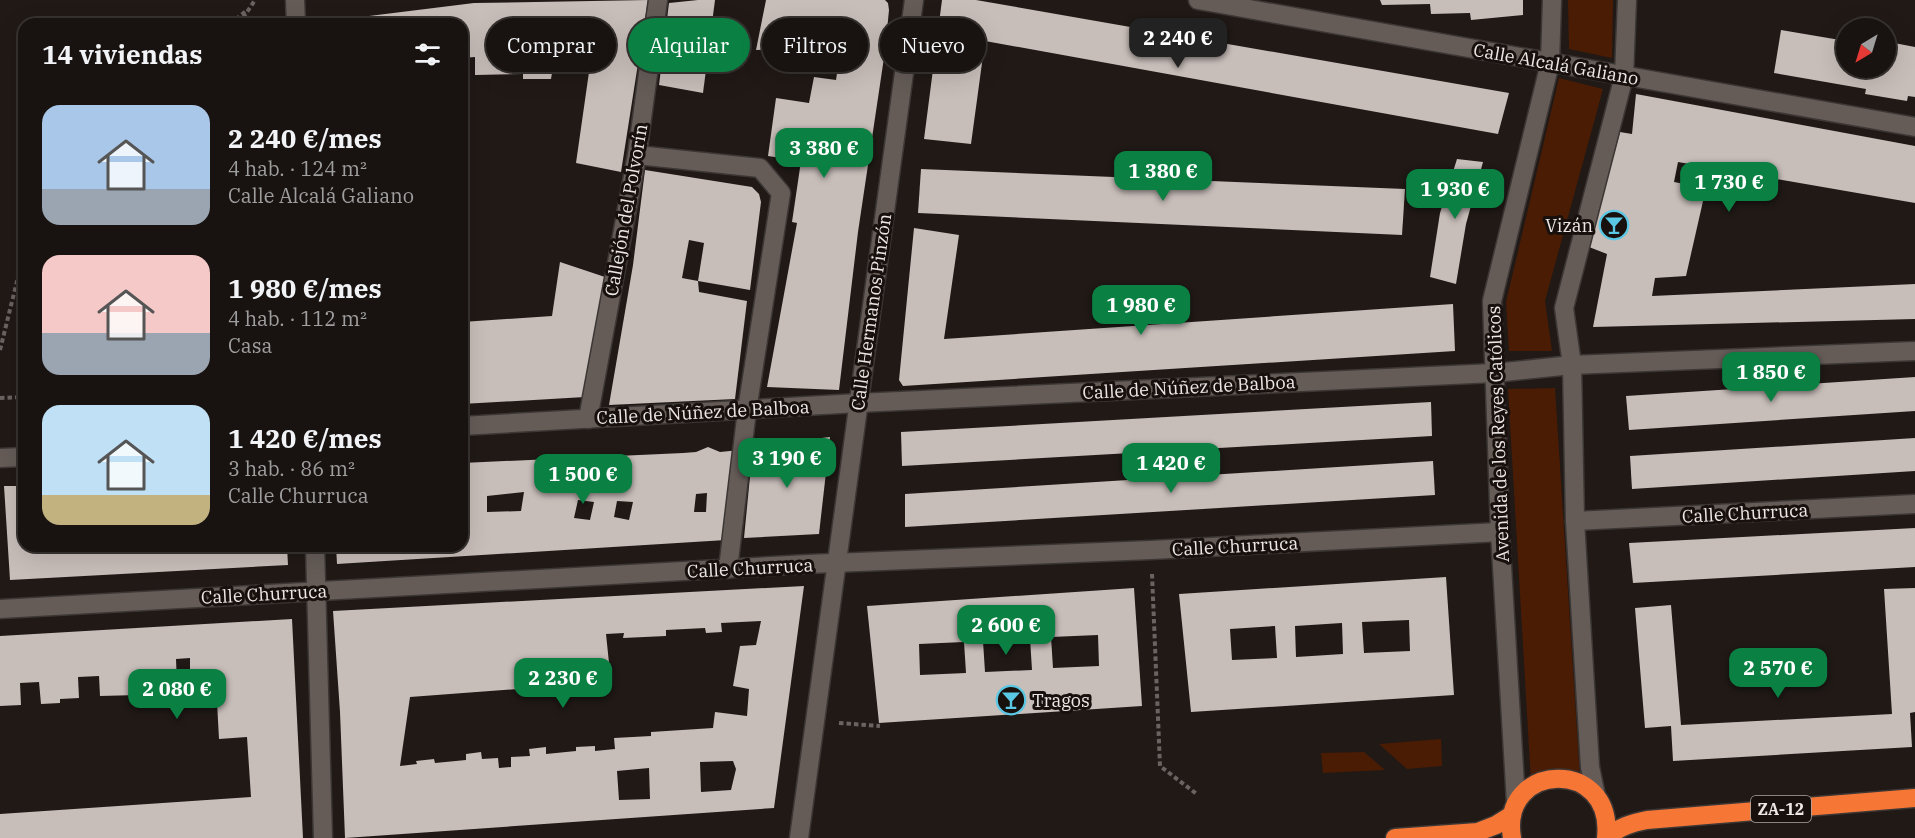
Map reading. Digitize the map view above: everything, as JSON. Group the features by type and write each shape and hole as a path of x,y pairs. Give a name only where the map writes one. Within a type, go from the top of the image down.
{"highway":[{"name":"ZA-12","path":"1514,809 1533,785 1551,778 1576,781 1600,803 1626,818 1646,820 1915,798"},
{"name":"ZA-12","path":"1600,803 1608,825 1606,838"},
{"path":"1395,838 1470,833 1490,827 1514,809"},
{"path":"1512,838 1514,809"},
{"name":"ZA-12","path":"1606,838 1621,828 1646,820"},
{"path":"1470,833 1498,838"}],"street":[{"path":"296,0 296,18"},
{"name":"Callejón del Polvorín","path":"588,419 637,155 658,0"},
{"name":"Calle Hermanos Pinzón","path":"800,838 914,0"},
{"name":"Calle Alcalá Galiano","path":"1198,0 1915,127"},
{"name":"Avenida de los Reyes Católicos","path":"1514,809 1500,532 1492,301 1550,63 1552,0"},
{"path":"1600,803 1590,767 1575,521 1572,364 1564,308 1624,76 1628,0"},
{"path":"637,155 760,168 781,193 747,410 728,569"},
{"name":"Calle de Núñez de Balboa","path":"468,426 858,403 1494,373 1572,364 1915,351"},
{"path":"0,458 18,457"},
{"name":"Calle Churruca","path":"1575,521 1915,504"},
{"name":"Calle Churruca","path":"0,609 836,563 1500,532"},
{"path":"315,552 323,838"}],"path":[{"path":"243,18 255,0"},
{"path":"238,18 249,9"},
{"path":"0,350 18,278"},
{"path":"0,398 18,397"},
{"path":"1153,585 1160,766 1198,795"},
{"path":"838,723 880,726"}],"shaded area":[{"path":"1568,0 1613,0 1612,58 1569,49"},
{"path":"1559,78 1603,89 1545,301 1552,351 1509,351 1506,302"},
{"path":"1555,388 1580,779 1531,782 1508,389"},
{"path":"1441,739 1442,766 1407,769 1379,744"},
{"path":"1364,752 1385,770 1323,773 1321,753"}],"building":[{"path":"648,0 645,18 628,18 628,72 637,72 621,172 576,163 589,72 552,73 551,79 523,79 523,74 475,75 475,57 468,58 468,18 353,18 474,3"},
{"path":"715,0 713,18 667,18 669,3"},
{"path":"766,0 885,0 888,3 888,18 880,18 880,72 882,72 858,232 839,390 767,387 797,223 792,222 801,161 768,156 776,98 809,103 814,77 836,80 837,72 868,72 868,18 762,18"},
{"path":"942,0 976,0 1509,93 1498,134 986,41 986,18 940,18"},
{"path":"1380,0 1523,0 1523,15 1471,20 1470,13 1431,14 1430,4 1382,5"},
{"path":"762,20 762,50 756,50"},
{"path":"1781,30 1836,39 1836,78 1896,78 1896,43 1915,47 1915,97 1908,96 1907,101 1865,94 1866,89 1774,73"},
{"path":"661,72 706,72 703,93 659,85"},
{"path":"933,72 981,72 971,144 924,139"},
{"path":"1636,94 1915,146 1915,203 1678,162 1674,182 1706,188 1686,276 1655,278 1652,296 1915,284 1915,319 1593,327 1607,254 1589,247 1620,132 1632,134"},
{"path":"1457,159 1483,162 1466,224 1456,284 1430,277 1440,213"},
{"path":"921,169 1405,189 1402,235 918,213"},
{"path":"645,170 752,187 759,194 761,202 750,290 698,281 699,292 747,301 735,399 609,405 633,265","holes":["689,240 704,243 698,281 682,278"]},
{"path":"914,228 959,235 944,339 1453,304 1455,351 903,386 899,380"},
{"path":"560,262 605,277 585,397 468,404 468,322 552,316"},
{"path":"1915,377 1915,411 1629,430 1626,396"},
{"path":"1431,402 1432,436 902,466 901,432"},
{"path":"830,437 819,534 744,538 753,446"},
{"path":"1915,438 1915,471 1632,489 1630,456"},
{"path":"708,447 720,452 740,450 726,540 337,564 336,552 468,552 468,463 696,452","holes":["524,492 521,511 487,512 487,496","707,493 706,512 694,512 696,494","578,500 594,502 590,520 574,518","617,501 633,502 629,520 614,517"]},
{"path":"1433,461 1435,495 905,527 905,494"},
{"path":"4,486 18,486 18,552 287,552 288,565 10,580"},
{"path":"1915,528 1915,567 1633,583 1629,543"},
{"path":"1446,577 1454,695 1191,712 1179,594","holes":["1409,620 1410,651 1364,653 1362,622","1342,623 1343,654 1296,657 1295,626","1275,626 1277,658 1232,660 1230,629"]},
{"path":"804,586 774,808 345,838 333,611","holes":["761,621 756,645 740,646 733,686 749,689 747,716 715,712 713,728 651,732 651,736 614,738 615,749 595,751 595,746 576,747 576,751 546,754 546,747 529,749 530,756 511,757 511,767 499,768 498,758 482,759 481,752 466,754 466,760 435,763 434,759 400,766 410,697 611,682 606,634 624,633 623,638 666,636 666,630 705,628 706,633 722,632 721,623","733,761 736,769 731,790 701,792 700,762","649,768 650,799 619,800 617,771"]},
{"path":"1134,588 1142,706 879,723 867,606","holes":["1098,635 1099,666 1053,668 1051,637","1030,638 1032,670 985,672 983,641","964,642 966,673 920,675 919,644"]},
{"path":"1915,588 1915,712 1910,713 1912,747 1673,761 1671,726 1645,728 1635,608 1671,605 1681,725 1892,714 1884,589"},
{"path":"292,619 303,838 0,838 0,814 251,797 247,737 219,739 217,702 197,703 197,707 178,708 178,692 159,693 158,672 137,673 138,695 100,696 99,676 78,677 79,698 60,699 60,703 41,704 39,682 20,683 21,705 0,706 0,636","holes":["190,658 190,685 177,685 176,659"]}],"place":[{"name":"Vizán","path":"1614,225"},
{"name":"Tragos","path":"1011,700"}]}
